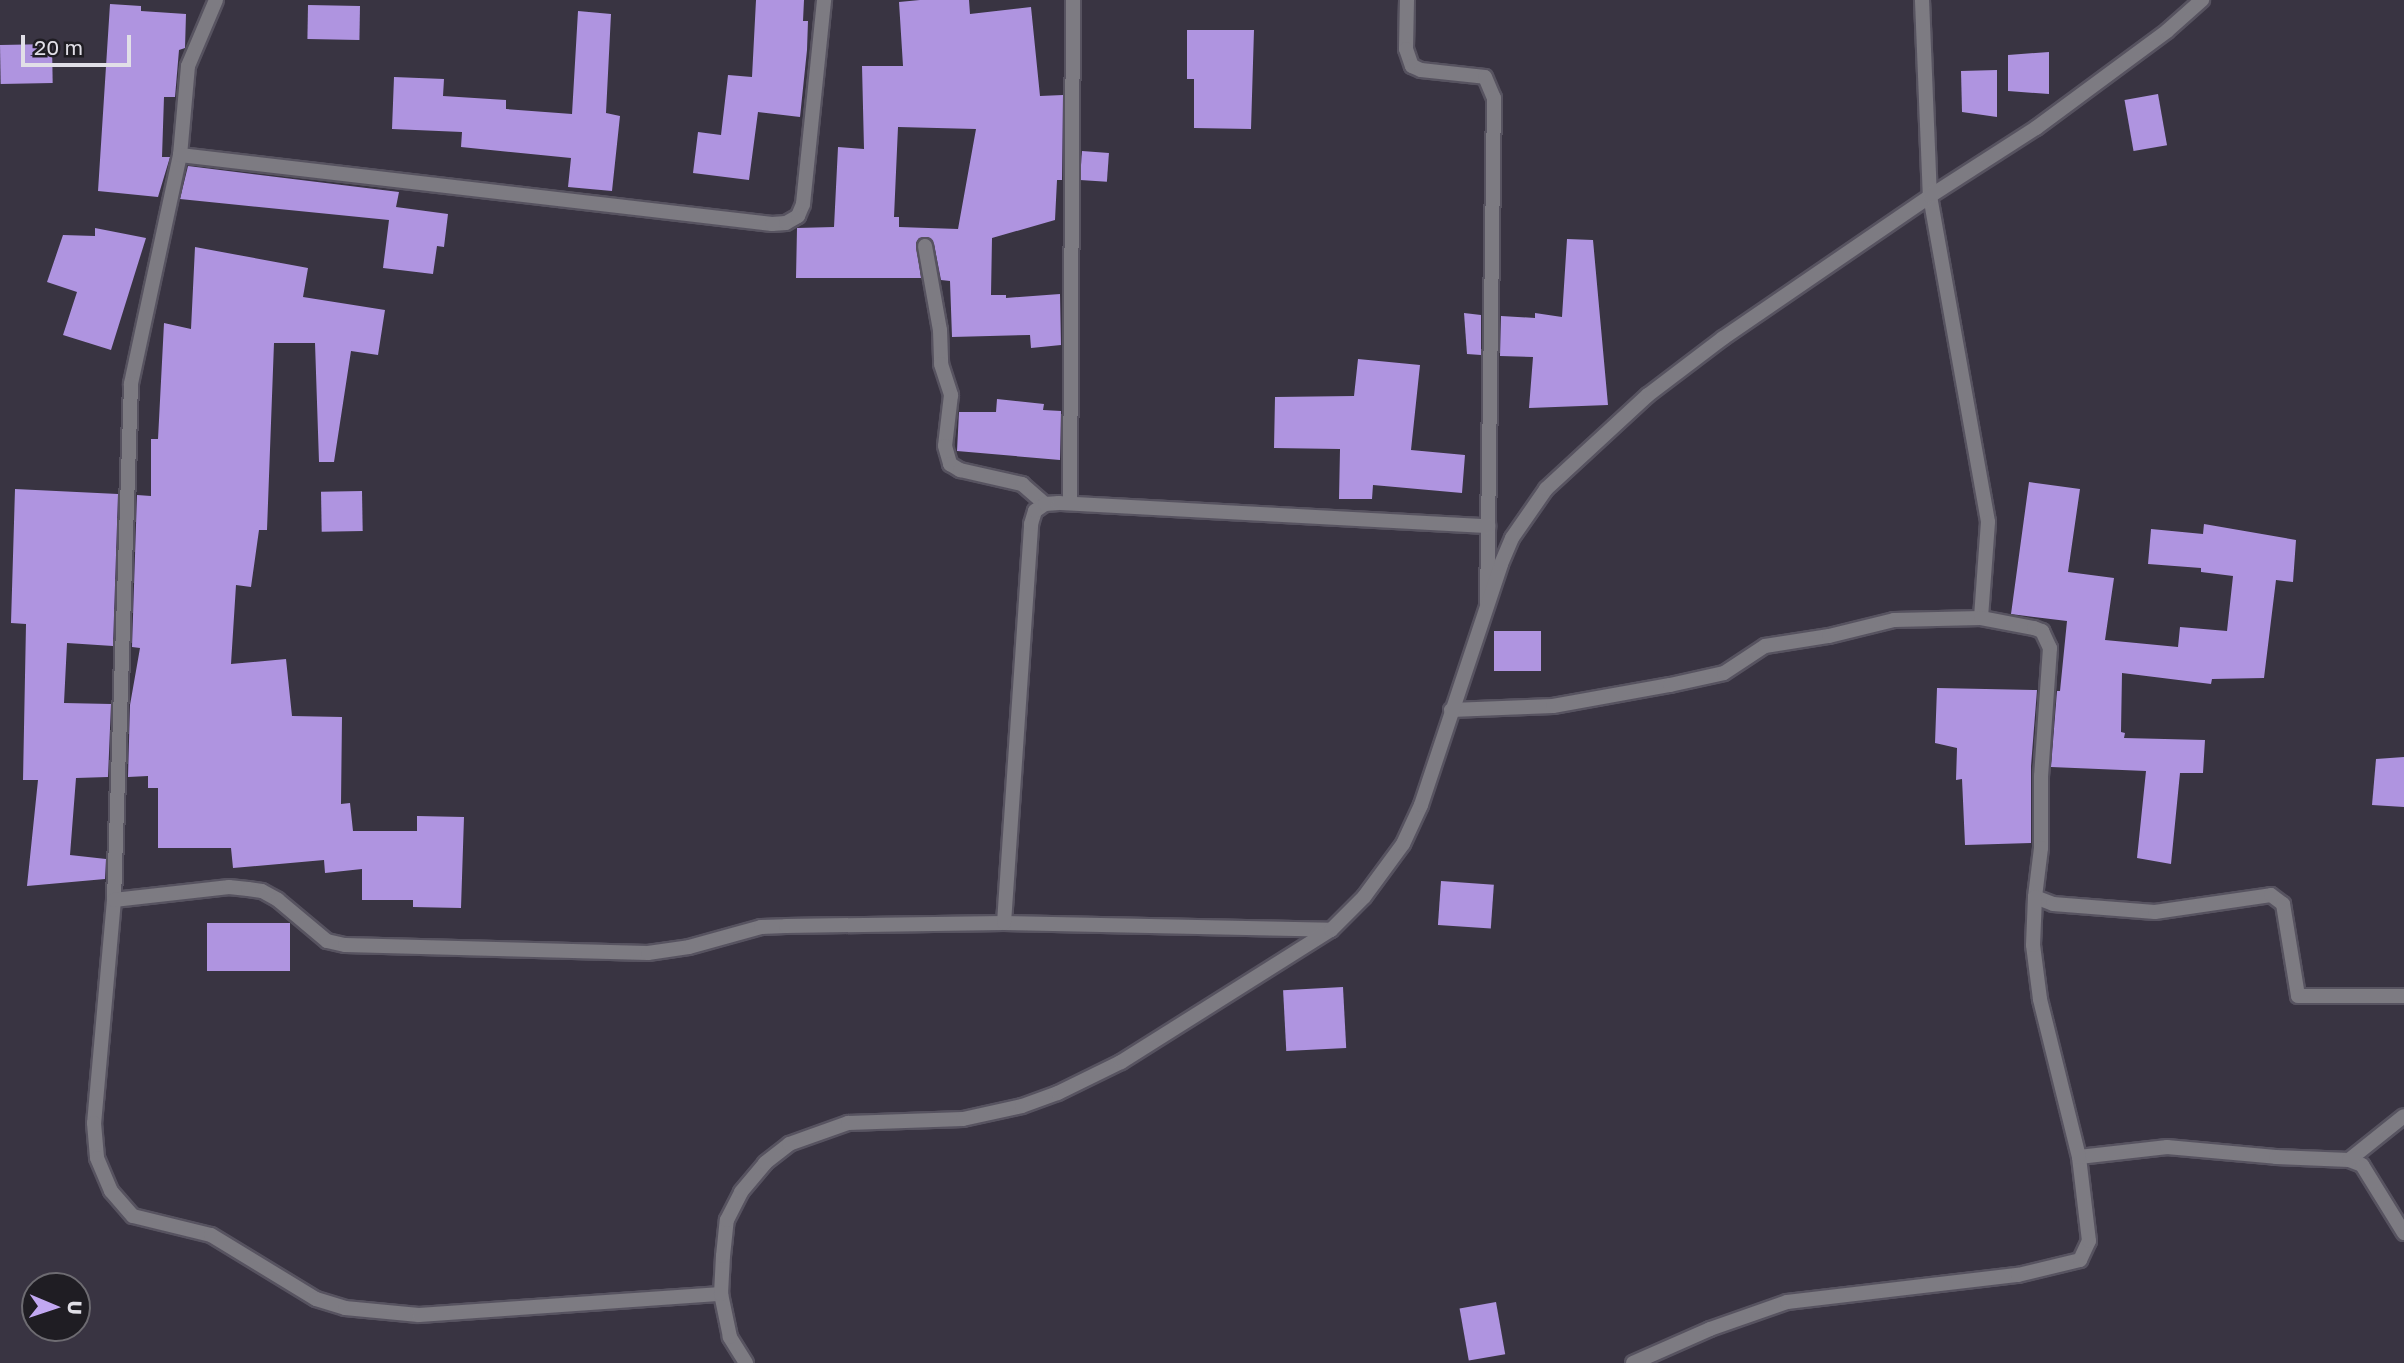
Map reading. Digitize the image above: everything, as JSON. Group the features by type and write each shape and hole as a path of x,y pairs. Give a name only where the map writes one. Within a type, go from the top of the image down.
{"street":[{"path":"216,0 188,66 180,155 131,384 114,900 94,1123 97,1158 111,1191 133,1216 211,1235 316,1299 345,1308 419,1315 721,1294"},
{"path":"180,155 772,224 786,223 798,216 803,204 824,0"},
{"path":"1070,503 1073,0"},
{"path":"1407,0 1406,49 1412,66 1421,70 1485,77 1494,98 1486,604"},
{"path":"1922,0 1930,196 1988,522 1981,618"},
{"path":"746,1363 730,1337 721,1294 727,1220 741,1192 765,1163 789,1144 848,1123 963,1119 1013,1109 1058,1093 1121,1062 1331,930 1364,897 1403,844 1422,804 1486,604 1512,538 1546,489 1648,395 1723,338 1930,196 2036,128 2167,32 2202,0"},
{"path":"925,246 940,330 941,364 951,395 945,446 950,464 960,470 1022,484 1045,504"},
{"path":"1004,923 1031,524 1035,511 1045,504 1070,503 1488,526"},
{"path":"1451,710 1553,706 1620,695 1724,673 1765,646 1829,636 1894,620 1981,618 2042,631 2050,648 2033,945 2040,999 2079,1157 2089,1241 2080,1260 2018,1275 1787,1302 1710,1329 1633,1363"},
{"path":"114,900 229,887 262,891 278,900 327,941 345,945 648,953 689,947 761,927 1004,923 1331,930"},
{"path":"2035,897 2053,904 2155,912 2271,895 2283,904 2298,996 2404,996"},
{"path":"2350,1160 2404,1115"},
{"path":"2079,1157 2167,1147 2350,1160 2362,1165 2404,1233"}],"building":[{"path":"756,0 804,0 803,21 808,21 800,117 758,112 749,180 693,173 698,132 721,135 728,75 752,77"},
{"path":"969,0 970,14 1031,7 1040,96 1063,95 1062,180 1057,180 1055,220 992,238 991,295 1006,295 1006,298 1060,294 1061,345 1031,348 1030,335 952,337 950,281 941,280 934,244 928,237 919,238 916,243 921,278 796,278 797,228 834,227 838,147 864,149 862,66 903,66 899,2","holes":["898,127 976,129 958,229 899,227 899,217 894,217"]},
{"path":"110,4 141,6 141,11 186,14 185,48 179,50 175,97 164,97 162,157 170,157 158,197 98,191"},
{"path":"308,5 360,6 359,40 307,39"},
{"path":"578,11 611,14 606,113 620,116 612,191 568,187 571,158 461,147 462,132 392,129 394,77 444,79 443,96 506,100 506,109 572,114"},
{"path":"1187,30 1254,30 1251,129 1194,128 1194,79 1187,79"},
{"path":"52,44 53,83 1,84 0,45"},
{"path":"2049,52 2049,94 2008,91 2008,55"},
{"path":"1997,70 1997,117 1962,112 1961,71"},
{"path":"2158,94 2167,145 2134,151 2125,100"},
{"path":"1082,151 1109,153 1107,182 1080,180"},
{"path":"188,166 399,192 396,207 448,214 444,247 437,246 433,274 383,268 389,220 180,199"},
{"path":"95,228 146,238 111,350 63,335 77,292 47,282 63,235 95,236"},
{"path":"1567,239 1593,240 1608,405 1529,408 1533,357 1500,356 1501,316 1535,318 1535,313 1562,317"},
{"path":"195,247 308,268 303,297 385,310 378,355 351,351 334,462 319,462 315,343 274,343 267,530 259,530 251,587 236,585 231,664 286,659 292,716 342,717 341,804 350,803 353,831 417,831 417,816 464,817 461,908 413,907 413,900 362,900 362,869 325,873 324,860 233,868 231,848 158,848 158,788 148,788 148,776 128,777 130,705 140,648 132,647 137,495 151,496 151,439 158,439 164,323 191,329"},
{"path":"1464,313 1481,315 1481,355 1467,354"},
{"path":"1358,359 1420,365 1411,450 1465,455 1462,493 1373,485 1372,499 1339,499 1340,449 1274,448 1275,397 1354,396"},
{"path":"997,399 1044,404 1043,410 1061,411 1060,460 957,451 959,412 996,412"},
{"path":"2029,482 2080,489 2068,572 2114,578 2105,640 2178,647 2180,627 2227,631 2233,576 2201,572 2201,568 2148,564 2151,529 2203,534 2204,524 2296,540 2293,582 2276,580 2264,678 2212,679 2211,684 2122,673 2121,732 2125,733 2124,738 2205,740 2203,773 2180,773 2171,864 2137,858 2146,771 2051,767 2057,691 2060,691 2067,621 2011,614"},
{"path":"15,489 118,494 113,646 67,643 64,703 111,704 108,777 76,778 70,855 106,859 105,879 27,886 38,780 23,780 26,624 11,623"},
{"path":"362,491 363,531 322,532 321,492"},
{"path":"1494,631 1541,631 1541,671 1494,671"},
{"path":"1937,688 2037,690 2031,766 2031,843 1965,845 1962,779 1956,780 1957,748 1935,743"},
{"path":"2404,757 2404,807 2372,805 2376,759"},
{"path":"1441,881 1494,885 1491,929 1438,925"},
{"path":"207,923 290,923 290,971 207,971"},
{"path":"1343,987 1346,1048 1286,1051 1283,990"},
{"path":"1496,1302 1505,1354 1469,1361 1460,1308"}]}
